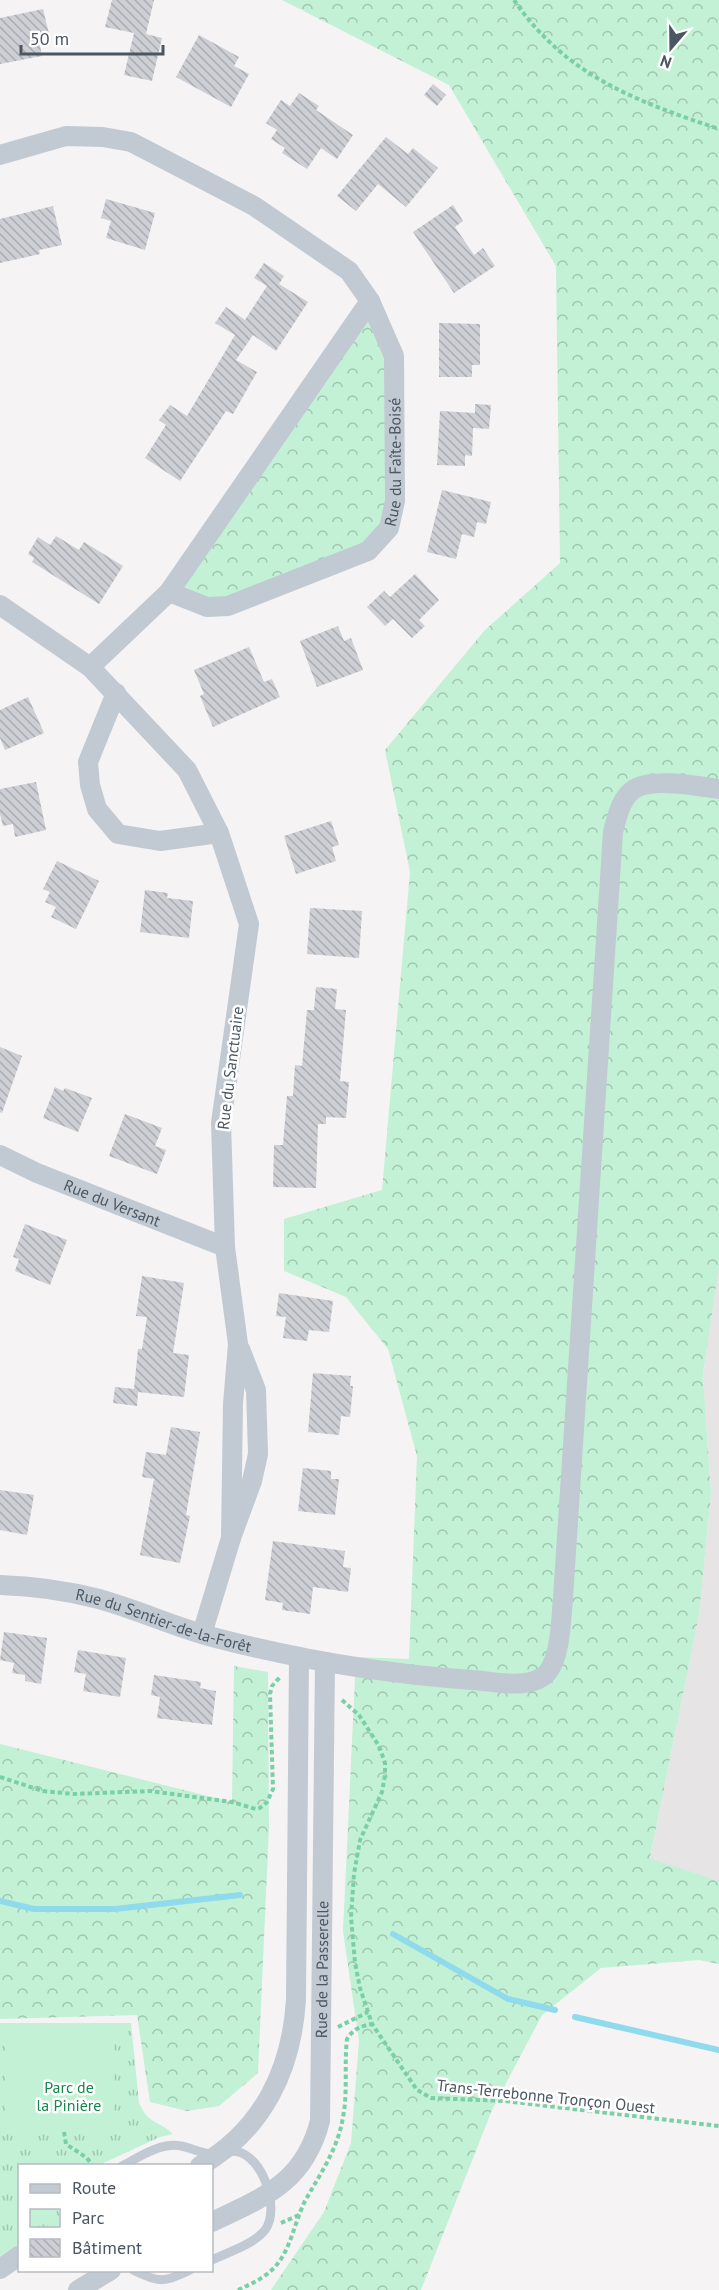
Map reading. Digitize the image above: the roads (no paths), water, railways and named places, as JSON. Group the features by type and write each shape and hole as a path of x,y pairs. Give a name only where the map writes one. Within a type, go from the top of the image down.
{"street":[{"name":"Rue du Faîte-Boisé","path":"0,155 66,136 103,137 131,142 254,206 349,271 370,301 394,356 394,501 389,528 368,551 228,606 207,608 169,592"},
{"path":"90,667 169,592 370,301"},
{"name":"Rue du Sanctuaire","path":"0,605 90,667 187,770 219,833 249,924 221,1123 225,1247 238,1344 233,1404 231,1538 202,1634"},
{"path":"116,693 88,762 90,785 97,809 118,834 160,841 219,833"},
{"name":"Rue du Sentier-de-la-Forêt","path":"0,1586 21,1586 99,1599 202,1634 299,1657 403,1675 532,1682 547,1672 555,1657 563,1598 613,832 619,810 635,788 664,784 719,789"},
{"name":"Rue du Versant","path":"0,1155 48,1178 225,1247"},
{"name":"Rue de la Passerelle","path":"203,2164 220,2154 241,2136 270,2096 283,2069 292,2039 296,1999 299,1657"},
{"name":"Rue de la Passerelle","path":"213,2222 268,2194 291,2176 306,2157 317,2131 321,2109 325,1662"},
{"path":"0,2269 18,2256"},
{"path":"78,2290 109,2272"}],"lane":[{"path":"126,2164 168,2145 183,2146 205,2154 241,2152 252,2158 261,2173 268,2194 270,2216 264,2230 253,2239 213,2259"},
{"path":"135,2272 151,2280 165,2281 188,2272"}],"waterway":[{"path":"0,1901 34,1909 115,1909 240,1895"},
{"path":"393,1934 508,1999 555,2010"},
{"path":"575,2017 719,2050"}],"park label":[{"name":"Parc de la Pinière","path":"69,2096"}]}
